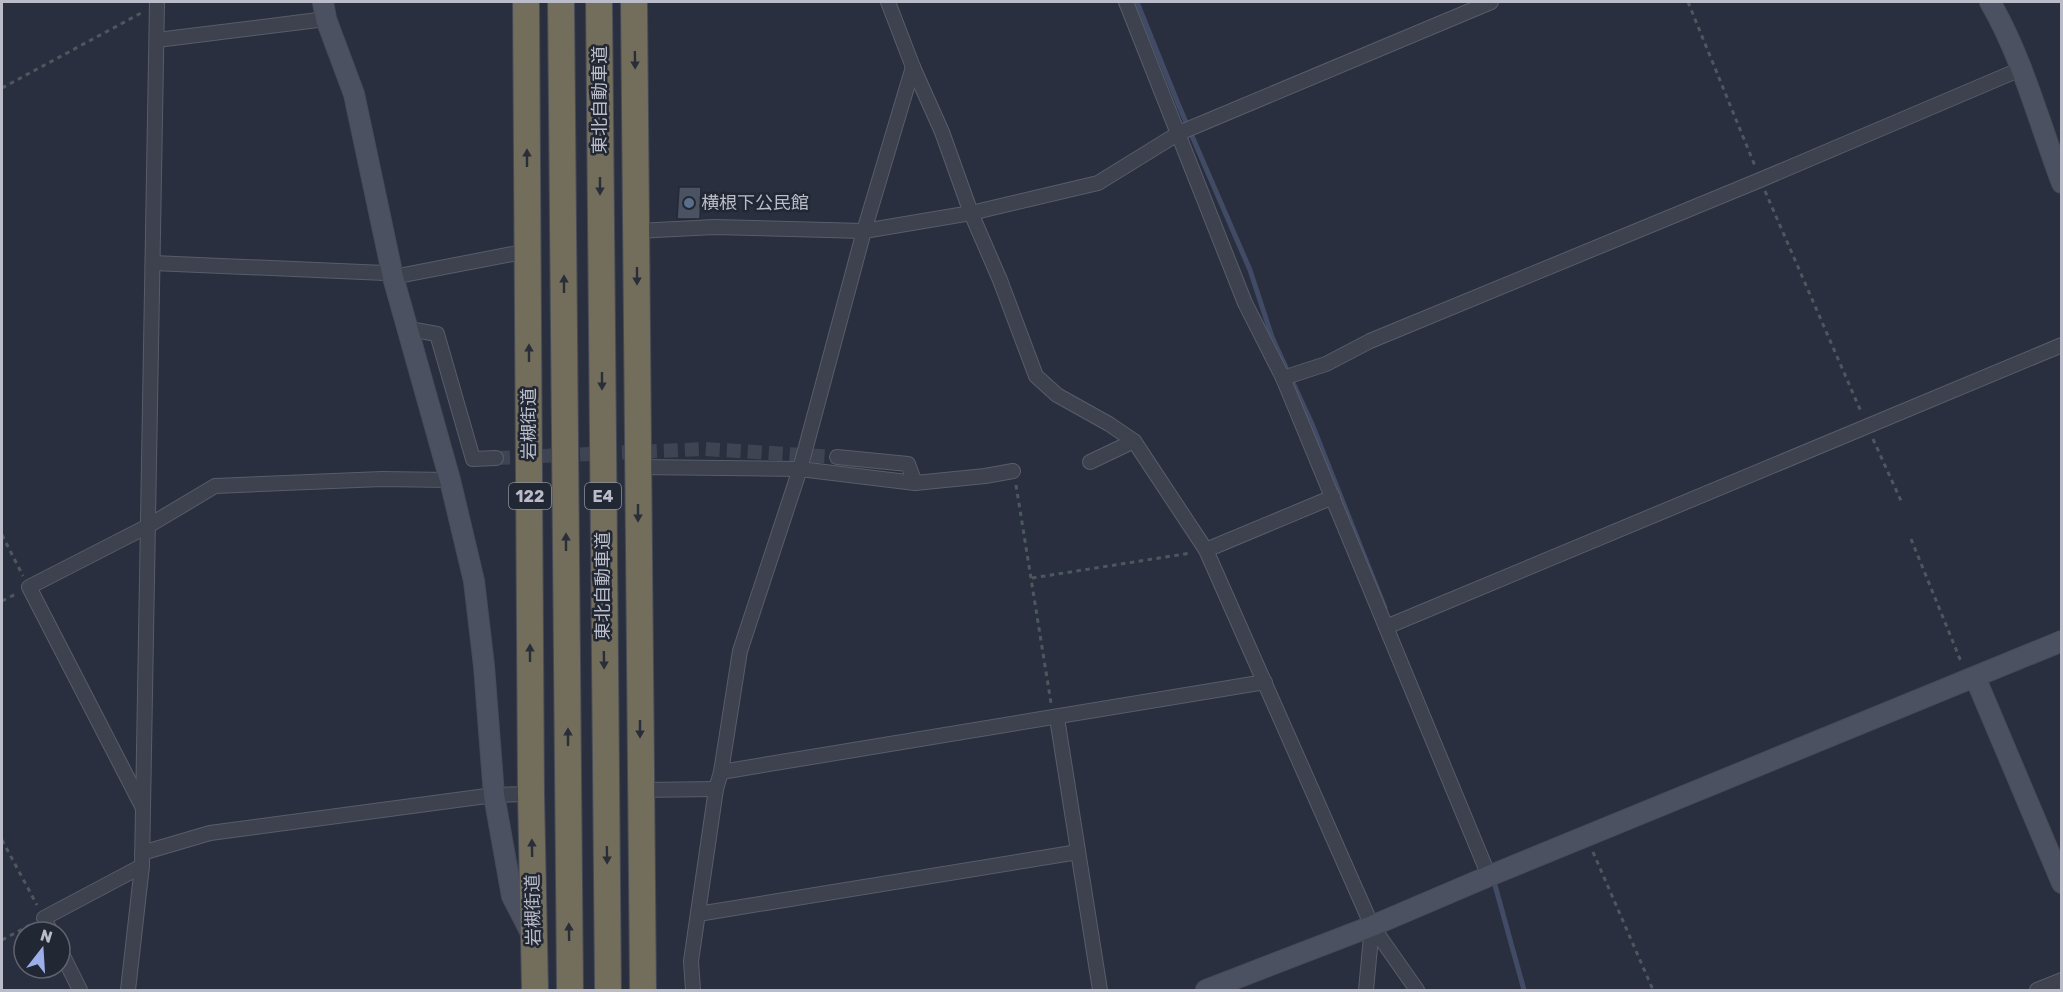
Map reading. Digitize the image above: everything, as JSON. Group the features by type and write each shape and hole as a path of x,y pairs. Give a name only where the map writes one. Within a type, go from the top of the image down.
{"highway":[{"name":"岩槻街道","path":"526,2 534,990"},
{"name":"東北自動車道","path":"561,2 570,990"},
{"name":"東北自動車道","path":"599,2 608,990"},
{"path":"634,2 643,990"}],"street":[{"path":"888,2 913,67 942,132 971,213 1000,280 1036,376 1057,395 1134,441 1206,550 1372,926 1417,990"},
{"path":"1126,2 1245,303 1283,378 1489,876"},
{"path":"637,231 714,227 864,231 971,213 1098,183 1179,133 1491,2"},
{"path":"1990,2 1999,17 2021,69 2061,183"},
{"path":"128,990 142,860 157,3"},
{"path":"157,39 325,10 354,94 393,277 450,480 474,581 484,666 494,795 512,896 534,939"},
{"path":"693,990 691,961 716,789 721,772 740,651 800,470 864,231 913,67"},
{"path":"1283,378 1326,364 1370,341 2021,69"},
{"path":"153,262 385,273 393,277 528,251"},
{"path":"409,329 437,334 473,459 496,458"},
{"path":"1386,627 2061,345"},
{"path":"1090,462 1134,441"},
{"path":"837,457 908,464 915,483"},
{"path":"638,467 800,470 915,483 1013,471"},
{"path":"143,808 28,586 148,526 215,486 382,479 450,480"},
{"path":"1206,550 1333,497"},
{"path":"1210,990 1372,926 2061,641"},
{"path":"1972,678 2061,883"},
{"path":"721,772 1265,682"},
{"path":"1055,718 1100,990"},
{"path":"641,790 716,789"},
{"path":"44,918 142,860 210,833 494,795 531,794"},
{"path":"698,914 1078,852"},
{"path":"1366,990 1372,926"},
{"path":"72,974 80,990"},
{"path":"2037,990 2061,980"}],"path":[{"path":"1688,2 1760,180 1902,503"},
{"path":"2,87 157,3"},
{"path":"1013,471 1055,718"},
{"path":"2,535 28,586"},
{"path":"1911,539 1972,678"},
{"path":"1032,578 1206,550"},
{"path":"1587,836 1653,990"},
{"path":"2,840 44,918 2,940"}],"building":[{"name":"横根下公民館","path":"679,187 701,187 700,219 677,219"}],"waterway":[{"path":"1137,2 1250,270 1272,337 1312,424 1385,608"},
{"path":"1493,878 1524,990"}],"tunnel":[{"path":"496,458 705,449 837,457"}],"place":[{"name":"横根下公民館","path":"689,203"}]}
